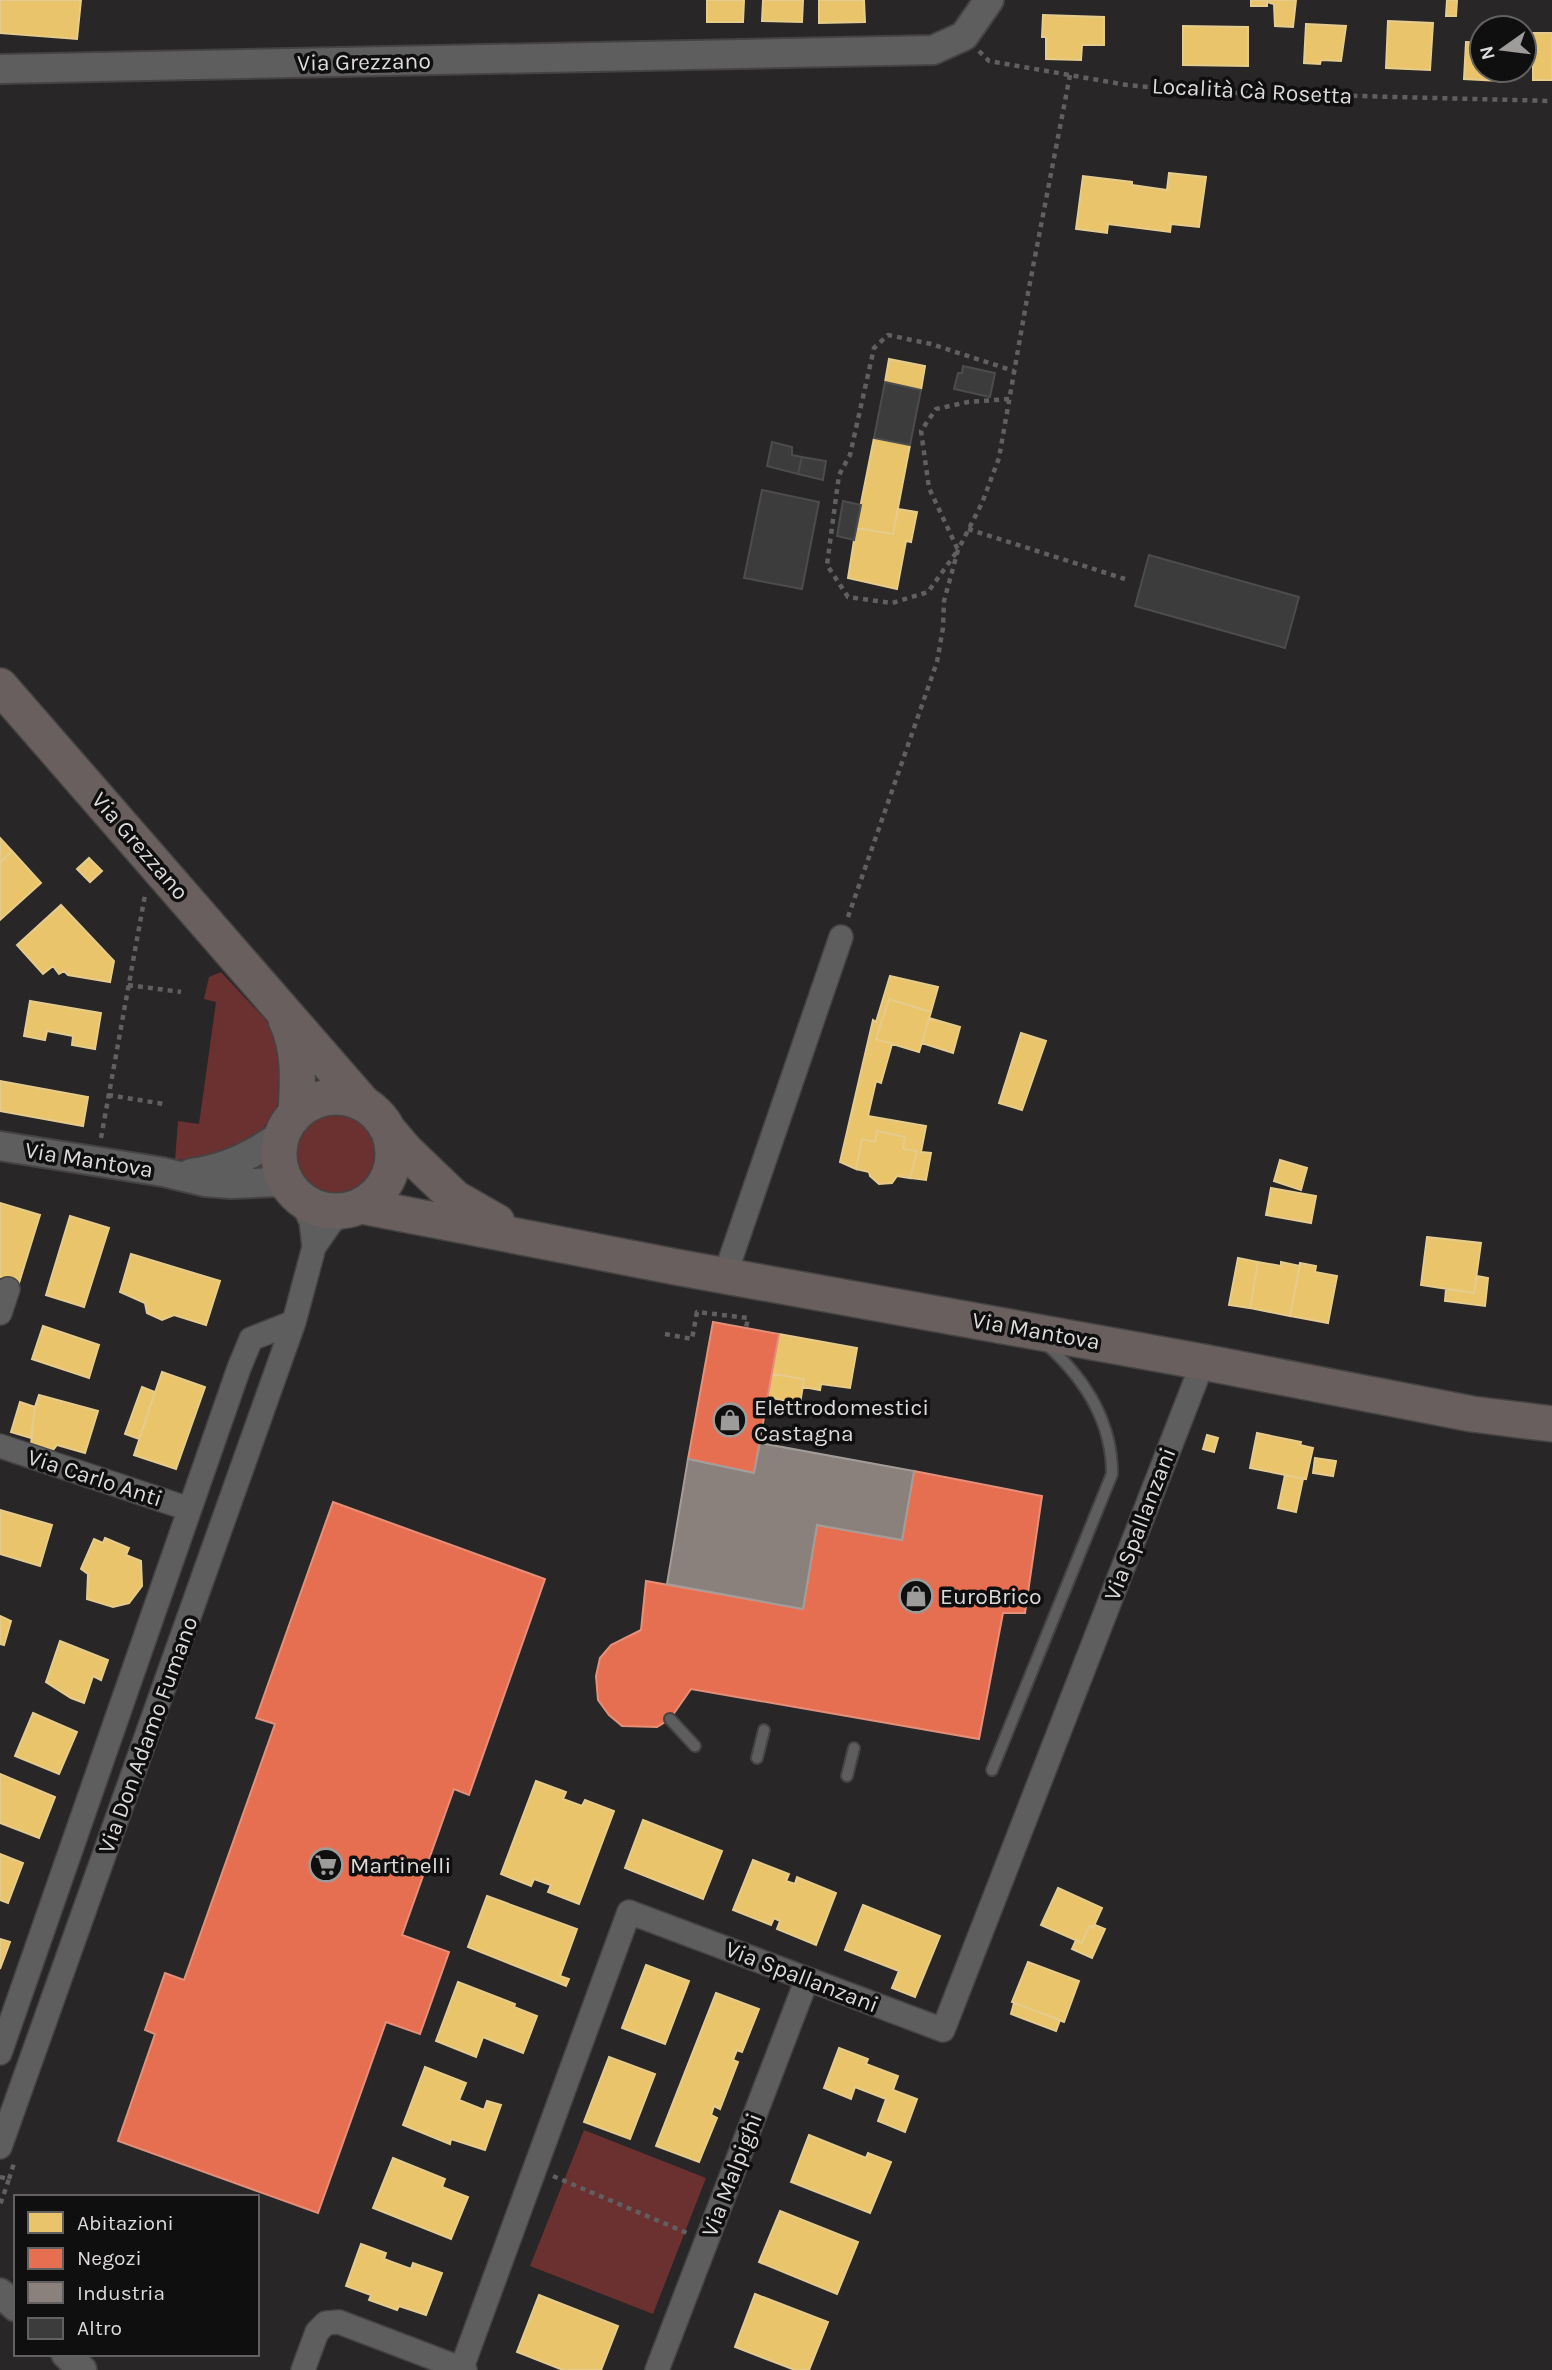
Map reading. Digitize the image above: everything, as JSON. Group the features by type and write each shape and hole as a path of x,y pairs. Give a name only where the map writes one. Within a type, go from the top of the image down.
{"main road":[{"name":"Via Grezzano","path":"0,686 363,1103"},
{"name":"Via Grezzano","path":"279,1008 291,1031 297,1059 289,1123"},
{"path":"325,1097 344,1097 363,1103 378,1115 389,1131 393,1149 392,1167 385,1184 375,1198 359,1207 339,1212 310,1206 294,1192 280,1168 278,1151 289,1123 315,1100 325,1097"},
{"name":"Via Mantova","path":"389,1131 455,1198 521,1236"},
{"name":"Via Mantova","path":"359,1207 1472,1414 1552,1424"}],"street":[{"path":"964,36 989,0"},
{"name":"Via Grezzano","path":"0,69 933,50 964,36"},
{"path":"725,1275 841,937"},
{"name":"Via Mantova","path":"178,1175 210,1170 256,1153 289,1123"},
{"name":"Via Mantova","path":"0,1146 178,1175 205,1182 275,1182 294,1192"},
{"name":"Via Don Adamo Fumano","path":"294,1192 311,1221 314,1248"},
{"name":"Via Don Adamo Fumano","path":"0,2147 294,1322 314,1248 332,1221 359,1207"},
{"path":"0,1313 8,1289"},
{"name":"Via Don Adamo Fumano","path":"0,2053 189,1509 251,1339 294,1322"},
{"name":"Via Spallanzani","path":"303,2370 317,2332 326,2323 340,2322 463,2370 629,1912 943,2030 1203,1362"},
{"name":"Via Carlo Anti","path":"0,1446 189,1509"},
{"name":"Via Malpighi","path":"657,2370 807,1979"},
{"path":"0,2293 14,2306"},
{"path":"67,2356 82,2370"}],"lane":[{"path":"992,1770 1112,1474 1112,1450 1102,1416 1065,1363 1031,1330"},
{"path":"670,1719 695,1746"},
{"path":"757,1758 764,1730"},
{"path":"847,1776 854,1748"}],"path":[{"name":"Località Cà Rosetta","path":"964,36 989,61 1127,85 1203,92 1552,101"},
{"path":"1014,371 931,344 888,335 874,348 850,455 839,475 827,565 848,597 892,603 928,592 958,550 982,503 999,458 1070,75"},
{"path":"841,937 937,662 944,601 958,550 929,488 920,431 936,409 968,402 1009,399"},
{"path":"968,529 1125,579"},
{"path":"97,1161 147,885"},
{"path":"128,985 181,992"},
{"path":"108,1095 164,1104"},
{"path":"665,1334 692,1339 697,1312 748,1318 746,1328"},
{"path":"535,2168 707,2241"},
{"path":"0,2177 9,2179 0,2205"}],"shaded area":[{"path":"221,972 277,1032 283,1090 273,1115 256,1137 219,1155 175,1160 178,1121 199,1124 216,1002 204,999 209,977"},
{"path":"336,1111 352,1114 366,1123 375,1137 378,1153 375,1169 366,1183 352,1192 336,1195 320,1192 306,1183 297,1169 294,1153 297,1137 306,1123 320,1114"},
{"path":"584,2130 706,2178 653,2314 530,2266"}],"building: Abitazioni":[{"path":"0,0 81,0 77,39 0,33"},
{"path":"707,0 744,0 743,22 707,22"},
{"path":"763,0 803,0 802,22 762,21"},
{"path":"819,0 864,0 865,22 819,23"},
{"path":"1251,0 1296,0 1293,27 1275,26 1274,4 1267,2 1267,6 1251,6"},
{"path":"1447,0 1457,0 1456,16 1446,16"},
{"path":"1043,15 1104,17 1104,45 1082,45 1081,60 1046,59 1046,37 1042,37"},
{"path":"1388,21 1433,23 1430,70 1386,68"},
{"path":"1306,24 1346,26 1341,61 1304,63"},
{"path":"1183,26 1248,27 1248,66 1183,65"},
{"path":"1538,33 1552,33 1552,80 1538,80"},
{"path":"1466,42 1468,42 1468,79 1464,79"},
{"path":"1169,173 1206,177 1199,227 1171,224 1170,232 1108,224 1107,233 1076,229 1083,176 1132,182 1132,185 1167,190"},
{"path":"889,359 925,366 921,390 885,382"},
{"path":"874,438 910,445 893,534 856,528"},
{"path":"898,509 917,512 911,542 906,541 897,589 848,578 856,528 893,534"},
{"path":"0,838 12,851 0,863"},
{"path":"12,851 41,883 0,920 0,863"},
{"path":"89,858 102,871 90,882 77,869"},
{"path":"61,905 114,961 110,982 68,975 64,971 59,974 53,966 43,974 17,945"},
{"path":"890,976 938,987 931,1012 889,999 876,1039 892,1044 881,1083 876,1081 868,1116 926,1126 921,1152 931,1153 926,1180 910,1178 917,1151 903,1149 905,1137 877,1131 875,1142 862,1139 856,1169 840,1162 873,1020 876,1022"},
{"path":"889,999 931,1012 919,1052 876,1039"},
{"path":"30,1001 101,1013 95,1049 72,1045 73,1036 47,1031 45,1040 24,1036"},
{"path":"929,1018 960,1027 953,1053 922,1043"},
{"path":"1021,1033 1046,1041 1022,1110 999,1103"},
{"path":"0,1081 88,1097 83,1126 0,1111"},
{"path":"877,1131 905,1137 903,1149 917,1151 910,1178 897,1176 892,1183 879,1184 869,1172 856,1169 862,1139 875,1142"},
{"path":"1280,1160 1307,1168 1301,1190 1274,1181"},
{"path":"1271,1188 1316,1196 1311,1223 1266,1215"},
{"path":"0,1203 40,1215 19,1283 0,1277"},
{"path":"70,1216 109,1228 84,1307 46,1295"},
{"path":"1427,1237 1481,1243 1474,1293 1421,1285"},
{"path":"131,1254 220,1281 206,1325 174,1315 162,1320 147,1313 145,1303 120,1292"},
{"path":"1238,1258 1258,1262 1250,1308 1229,1305"},
{"path":"1258,1262 1281,1266 1281,1262 1300,1266 1290,1316 1250,1308"},
{"path":"1300,1263 1316,1266 1315,1272 1337,1276 1328,1323 1290,1316"},
{"path":"1477,1276 1488,1278 1485,1306 1445,1301 1446,1289 1474,1293"},
{"path":"43,1326 99,1345 89,1378 32,1359"},
{"path":"779,1334 857,1348 850,1388 821,1384 820,1390 803,1387 804,1379 772,1374"},
{"path":"162,1372 205,1387 176,1469 134,1455"},
{"path":"772,1374 804,1379 800,1404 768,1397"},
{"path":"142,1387 155,1392 139,1439 125,1434"},
{"path":"39,1395 98,1411 85,1453 57,1445 53,1450 31,1444"},
{"path":"20,1402 35,1407 31,1438 11,1432"},
{"path":"1257,1433 1301,1442 1300,1445 1313,1448 1306,1479 1250,1468"},
{"path":"1207,1435 1218,1438 1214,1452 1203,1449"},
{"path":"1315,1458 1336,1461 1333,1476 1313,1473"},
{"path":"1285,1475 1303,1479 1296,1512 1278,1508"},
{"path":"0,1510 52,1525 40,1566 0,1554"},
{"path":"105,1538 129,1548 126,1555 141,1561 142,1586 129,1603 113,1607 87,1599 88,1574 81,1569 94,1539 103,1543"},
{"path":"0,1616 11,1621 4,1645 0,1644"},
{"path":"60,1641 108,1660 101,1680 93,1676 84,1703 46,1682"},
{"path":"33,1713 77,1732 59,1774 15,1756"},
{"path":"0,1774 55,1797 39,1838 0,1823"},
{"path":"536,1781 566,1792 563,1799 582,1806 585,1800 614,1811 579,1904 548,1892 551,1885 534,1879 531,1886 501,1874"},
{"path":"643,1820 722,1851 703,1899 625,1868"},
{"path":"0,1854 23,1863 8,1903 0,1900"},
{"path":"753,1860 789,1874 786,1881 795,1884 797,1877 836,1893 816,1945 777,1929 780,1921 774,1918 771,1925 733,1910"},
{"path":"1058,1888 1102,1908 1093,1928 1089,1926 1082,1943 1041,1925"},
{"path":"487,1896 577,1929 560,1976 569,1979 566,1986 468,1947"},
{"path":"863,1905 940,1936 915,1997 892,1988 899,1971 845,1950"},
{"path":"1095,1925 1105,1929 1092,1958 1072,1949 1076,1940 1082,1943 1089,1926 1093,1928"},
{"path":"0,1939 10,1942 0,1969"},
{"path":"1028,1962 1079,1981 1064,2022 1012,2002"},
{"path":"646,1965 689,1981 665,2044 622,2028"},
{"path":"458,1982 515,2004 514,2007 537,2016 523,2053 483,2037 476,2057 436,2041"},
{"path":"716,1993 759,2009 742,2052 737,2050 733,2060 738,2062 720,2109 714,2106 711,2115 717,2118 699,2162 656,2146"},
{"path":"1014,2003 1060,2020 1056,2031 1011,2014"},
{"path":"839,2048 868,2059 866,2064 898,2076 893,2090 917,2099 905,2132 878,2121 886,2099 855,2087 851,2099 824,2088"},
{"path":"609,2057 655,2074 630,2139 584,2122"},
{"path":"425,2067 466,2083 459,2100 484,2110 487,2101 501,2105 485,2150 451,2139 450,2144 403,2125"},
{"path":"809,2135 866,2158 868,2153 891,2162 870,2213 791,2182"},
{"path":"393,2158 445,2179 442,2187 468,2197 451,2239 373,2208"},
{"path":"780,2211 858,2242 837,2294 759,2262"},
{"path":"361,2244 386,2253 384,2259 411,2269 413,2263 442,2273 426,2315 399,2306 397,2310 369,2300 371,2295 346,2286"},
{"path":"755,2294 828,2322 809,2370 795,2370 735,2347"},
{"path":"539,2295 618,2326 601,2370 563,2370 517,2352"}],"building: Negozi":[{"name":"Elettrodomestici Castagna","path":"713,1322 779,1334 754,1473 688,1459"},
{"name":"EuroBrico","path":"914,1471 1042,1496 1025,1613 1003,1613 979,1739 691,1689 670,1719 657,1727 622,1726 609,1715 598,1700 596,1676 600,1658 611,1645 641,1630 646,1581 803,1609 817,1525 902,1540"},
{"name":"Martinelli","path":"333,1502 545,1579 469,1795 454,1789 402,1935 449,1952 420,2034 386,2022 318,2213 118,2141 155,2034 145,2030 165,1973 184,1980 275,1724 256,1718"}],"building: Industria":[{"path":"760,1443 914,1471 902,1540 817,1525 803,1609 667,1584 688,1459 754,1473"}],"building: Altro":[{"path":"963,366 995,373 990,397 954,389 958,373 962,373"},
{"path":"885,382 921,390 910,445 874,438"},
{"path":"772,442 792,447 792,455 802,457 798,474 767,466"},
{"path":"802,457 826,461 823,480 798,474"},
{"path":"762,490 819,502 802,589 744,578"},
{"path":"843,501 861,505 854,540 837,536"},
{"path":"1149,555 1299,597 1285,648 1135,606"}],"place":[{"name":"Elettrodomestici Castagna","path":"730,1420"},
{"name":"EuroBrico","path":"916,1596"},
{"name":"Martinelli","path":"326,1865"}]}
